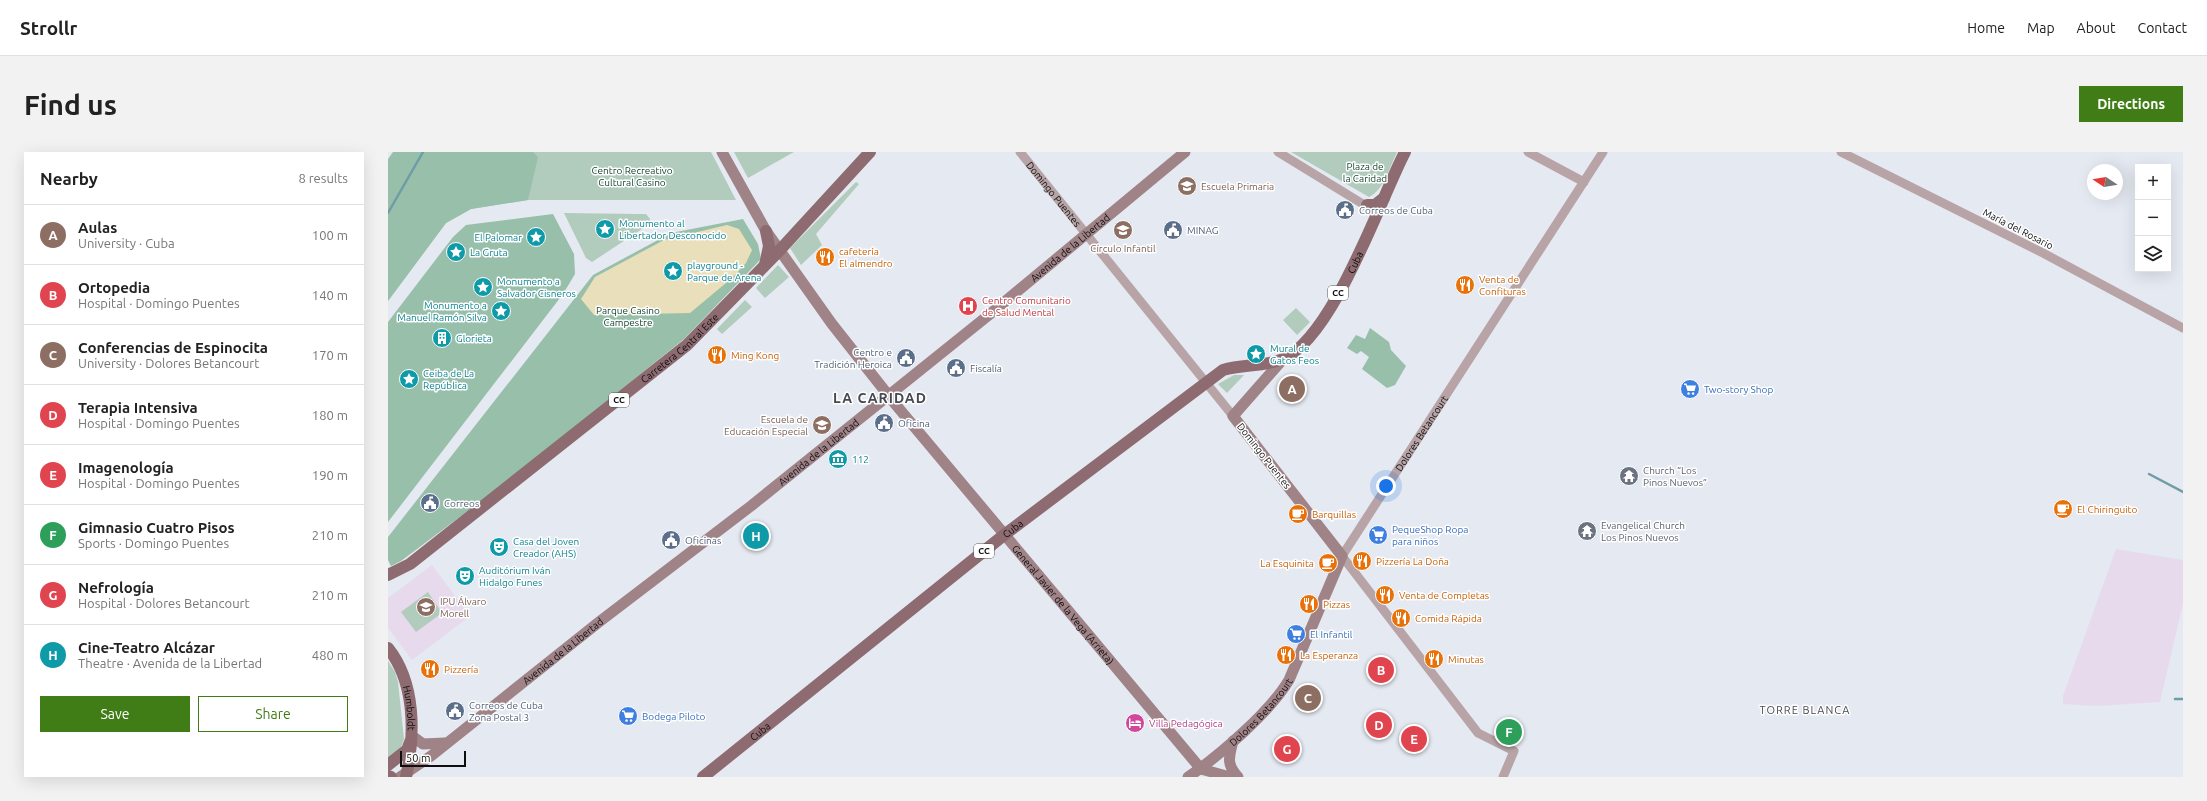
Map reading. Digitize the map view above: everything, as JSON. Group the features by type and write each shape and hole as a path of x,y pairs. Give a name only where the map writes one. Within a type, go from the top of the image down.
{"main road":[{"name":"General Javier de la Vega (Arrieta)","path":"722,152 766,231 779,251 888,396 1201,768"},
{"name":"Carretera Central Este","path":"388,575 410,564 675,355 779,251 870,152"},
{"name":"Avenida de la Libertad","path":"404,776 599,622 751,506 1087,234 1185,152"},
{"name":"Cuba","path":"1233,416 1284,358 1313,333 1326,316 1378,216 1384,198 1405,152"},
{"path":"1367,205 1375,205 1384,198"},
{"path":"765,265 769,246 766,231"},
{"name":"Cuba","path":"703,777 1004,535 1223,370 1234,366 1266,364 1284,358"},
{"name":"Domingo Puentes","path":"1233,416 1342,556"},
{"name":"Dolores Betancourt","path":"1188,777 1233,741 1282,692 1289,680 1342,556"},
{"name":"Humboldt","path":"388,648 404,674 412,736 404,776"},
{"path":"388,765 407,750 412,736 423,744 445,743"},
{"path":"1233,741 1229,758 1230,768 1238,777"},
{"path":"1201,768 1230,777"}],"street":[{"name":"Domingo Puentes","path":"1020,152 1233,416"},
{"path":"1278,152 1367,205 1378,216"},
{"path":"1528,152 1584,182"},
{"name":"Dolores Betancourt","path":"1342,556 1603,152"},
{"name":"María del Rosario","path":"1841,152 2043,253 2183,328"},
{"name":"Domingo Puentes","path":"1342,556 1478,733 1514,751 1503,777"}],"shaded area":[{"path":"2116,549 2183,560 2183,603 2160,702 2096,706 2063,704 2063,696"},
{"name":"IPU Álvaro Morell","path":"432,565 470,616 412,660 388,628 388,598"}],"green space":[{"path":"393,152 533,152 538,157 528,200 471,209 446,223 388,301 388,159"},
{"name":"Centro Recreativo Cultural Casino","path":"429,152 711,152 736,200 528,200 471,209 446,223 388,301"},
{"path":"734,152 794,152 748,178"},
{"name":"Plaza de la Caridad","path":"1291,152 1397,152 1383,183 1374,194 1369,197"},
{"path":"856,182 859,184 816,234 822,245 801,265 790,248"},
{"path":"564,213 646,214 650,219 648,225 592,262 586,258"},
{"path":"553,214 574,254 575,274 563,294 388,522 388,322 453,237 466,225"},
{"name":"Parque Casino Campestre","path":"743,219 758,244 761,259 684,339 501,486 401,561 391,566 388,560 388,537 593,275 671,233"},
{"path":"778,265 789,277 765,298 756,288"},
{"path":"745,300 752,307 722,334 717,329"},
{"path":"1296,308 1310,322 1297,335 1283,320"},
{"path":"1370,328 1389,342 1391,350 1406,366 1395,385 1387,388 1362,369 1369,357 1361,351 1357,354 1347,348 1356,335 1365,339"},
{"path":"1234,375 1244,375 1227,393 1218,384"},
{"path":"428,592 442,613 416,632 401,612"},
{"path":"388,661 395,672 398,682 404,739 400,750 388,759"}],"sand":[{"name":"playground - Parque de Arena","path":"727,225 739,229 752,250 746,263 732,278 690,313 594,315 581,299 595,277 664,240"}],"waterway":[{"path":"388,213 423,152"},
{"path":"2149,474 2183,492"},
{"path":"2175,699 2183,699"}],"place":[{"name":"Escuela Primaria","path":"1187,186"},
{"name":"Correos de Cuba","path":"1345,210"},
{"name":"Monumento al Libertador Desconocido","path":"605,229"},
{"name":"Círculo Infantil","path":"1123,230"},
{"name":"MINAG","path":"1173,230"},
{"name":"El Palomar","path":"536,237"},
{"name":"La Gruta","path":"456,252"},
{"name":"cafetería El almendro","path":"825,257"},
{"name":"playground - Parque de Arena","path":"673,271"},
{"name":"Venta de Confituras","path":"1465,285"},
{"name":"Monumento a Salvador Cisneros","path":"483,287"},
{"name":"Centro Comunitario de Salud Mental","path":"968,306"},
{"name":"Monumento a Manuel Ramón Silva","path":"501,311"},
{"name":"Glorieta","path":"442,338"},
{"name":"Mural de Gatos Feos","path":"1256,354"},
{"name":"Ming Kong","path":"717,355"},
{"name":"Centro e Tradición Heroica","path":"906,358"},
{"name":"Fiscalía","path":"956,368"},
{"name":"Ceiba de La República","path":"409,379"},
{"name":"Aulas","path":"1292,389"},
{"name":"Two-story Shop","path":"1690,389"},
{"name":"Oficina","path":"884,423"},
{"name":"Escuela de Educación Especial","path":"822,425"},
{"name":"112","path":"838,459"},
{"name":"Church “Los Pinos Nuevos”","path":"1629,476"},
{"name":"Correos","path":"430,503"},
{"name":"El Chiringuito","path":"2063,509"},
{"name":"Barquillas","path":"1298,514"},
{"name":"Evangelical Church Los Pinos Nuevos","path":"1587,531"},
{"name":"PequeShop Ropa para niños","path":"1378,535"},
{"name":"Cine-Teatro Alcázar","path":"756,536"},
{"name":"Oficinas","path":"671,540"},
{"name":"Casa del Joven Creador (AHS)","path":"499,547"},
{"name":"Pizzería La Doña","path":"1362,561"},
{"name":"La Esquinita","path":"1328,563"},
{"name":"Auditórium Iván Hidalgo Funes","path":"465,576"},
{"name":"Venta de Completas","path":"1385,595"},
{"name":"Pizzas","path":"1309,604"},
{"name":"IPU Álvaro Morell","path":"426,607"},
{"name":"Comida Rápida","path":"1401,618"},
{"name":"El Infantil","path":"1296,634"},
{"name":"La Esperanza","path":"1286,655"},
{"name":"Minutas","path":"1434,659"},
{"name":"Pizzería","path":"430,669"},
{"name":"Ortopedia","path":"1381,670"},
{"name":"Conferencias de Espinocita","path":"1308,698"},
{"name":"Correos de Cuba Zona Postal 3","path":"455,711"},
{"name":"Bodega Piloto","path":"628,716"},
{"name":"Villa Pedagógica","path":"1135,723"},
{"name":"Terapia Intensiva","path":"1379,725"},
{"name":"Gimnasio Cuatro Pisos","path":"1509,732"},
{"name":"Imagenología","path":"1414,739"},
{"name":"Nefrología","path":"1287,749"}],"district":[{"name":"LA CARIDAD","path":"880,398"},
{"name":"TORRE BLANCA","path":"1805,710"}]}
